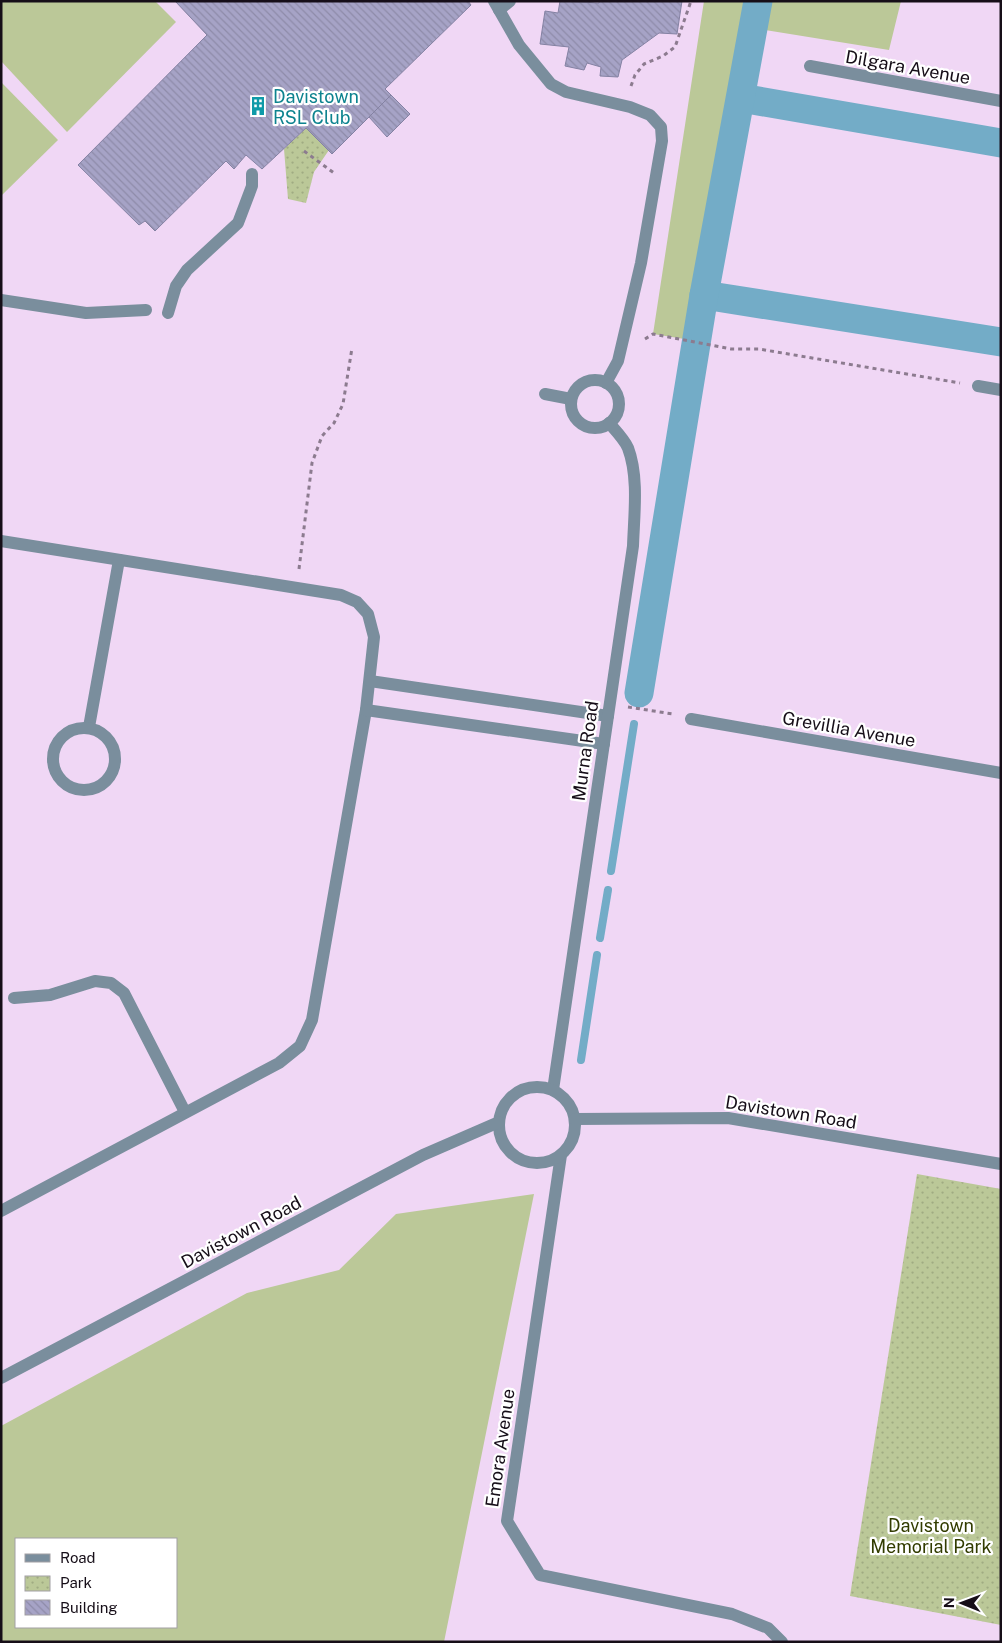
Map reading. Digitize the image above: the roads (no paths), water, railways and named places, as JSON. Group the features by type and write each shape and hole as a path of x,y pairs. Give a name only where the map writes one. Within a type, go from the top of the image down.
{"street":[{"path":"510,1 497,6 519,45 551,84 566,92 624,106 650,115 661,127 662,141 641,263 618,361 606,383"},
{"name":"Dilgara Avenue","path":"810,66 1001,101"},
{"path":"168,313 176,286 187,270 238,223 252,186 252,174"},
{"path":"1,300 86,314 146,310"},
{"path":"587,381 600,381 606,383 614,391 618,402 616,414 609,423 598,428 587,427 578,421 572,411 571,399 577,388 587,381"},
{"path":"978,386 1001,390"},
{"path":"545,394 571,399"},
{"name":"Murna Road","path":"552,1090 633,546 634,486 632,464 627,446 609,423"},
{"path":"1,541 340,595 357,602 368,614 374,637 366,710 312,1020 300,1046 279,1063 1,1211"},
{"path":"89,728 119,560"},
{"path":"370,681 609,710"},
{"path":"366,710 604,744"},
{"name":"Grevillia Avenue","path":"691,719 1001,773"},
{"path":"78,728 89,728 99,731 107,737 112,745 116,764 112,774 102,785 88,790 78,790 68,786 60,779 55,770 53,759 55,748 60,739 68,732 78,728"},
{"path":"14,998 50,996 95,980 111,983 124,993 185,1112"},
{"path":"540,1087 552,1090 563,1097 570,1107 575,1119 575,1132 570,1144 561,1155 550,1161 538,1164 525,1162 514,1156 505,1147 500,1135 499,1122 502,1111 508,1100 528,1088 540,1087"},
{"name":"Davistown Road","path":"575,1119 728,1118 1001,1164"},
{"name":"Davistown Road","path":"1,1378 423,1155 499,1122"},
{"name":"Emora Avenue","path":"561,1155 507,1521 540,1575 732,1614 768,1628 782,1642"}],"waterway":[{"path":"639,693 704,295 758,1"},
{"path":"741,98 1001,143"},
{"path":"704,295 1001,342"},
{"path":"611,871 634,724"},
{"path":"600,938 608,890"},
{"path":"581,1060 597,955"}],"place":[{"name":"Davistown RSL Club","path":"258,106"}],"park label":[{"name":"Davistown Memorial Park","path":"931,1535"}]}
